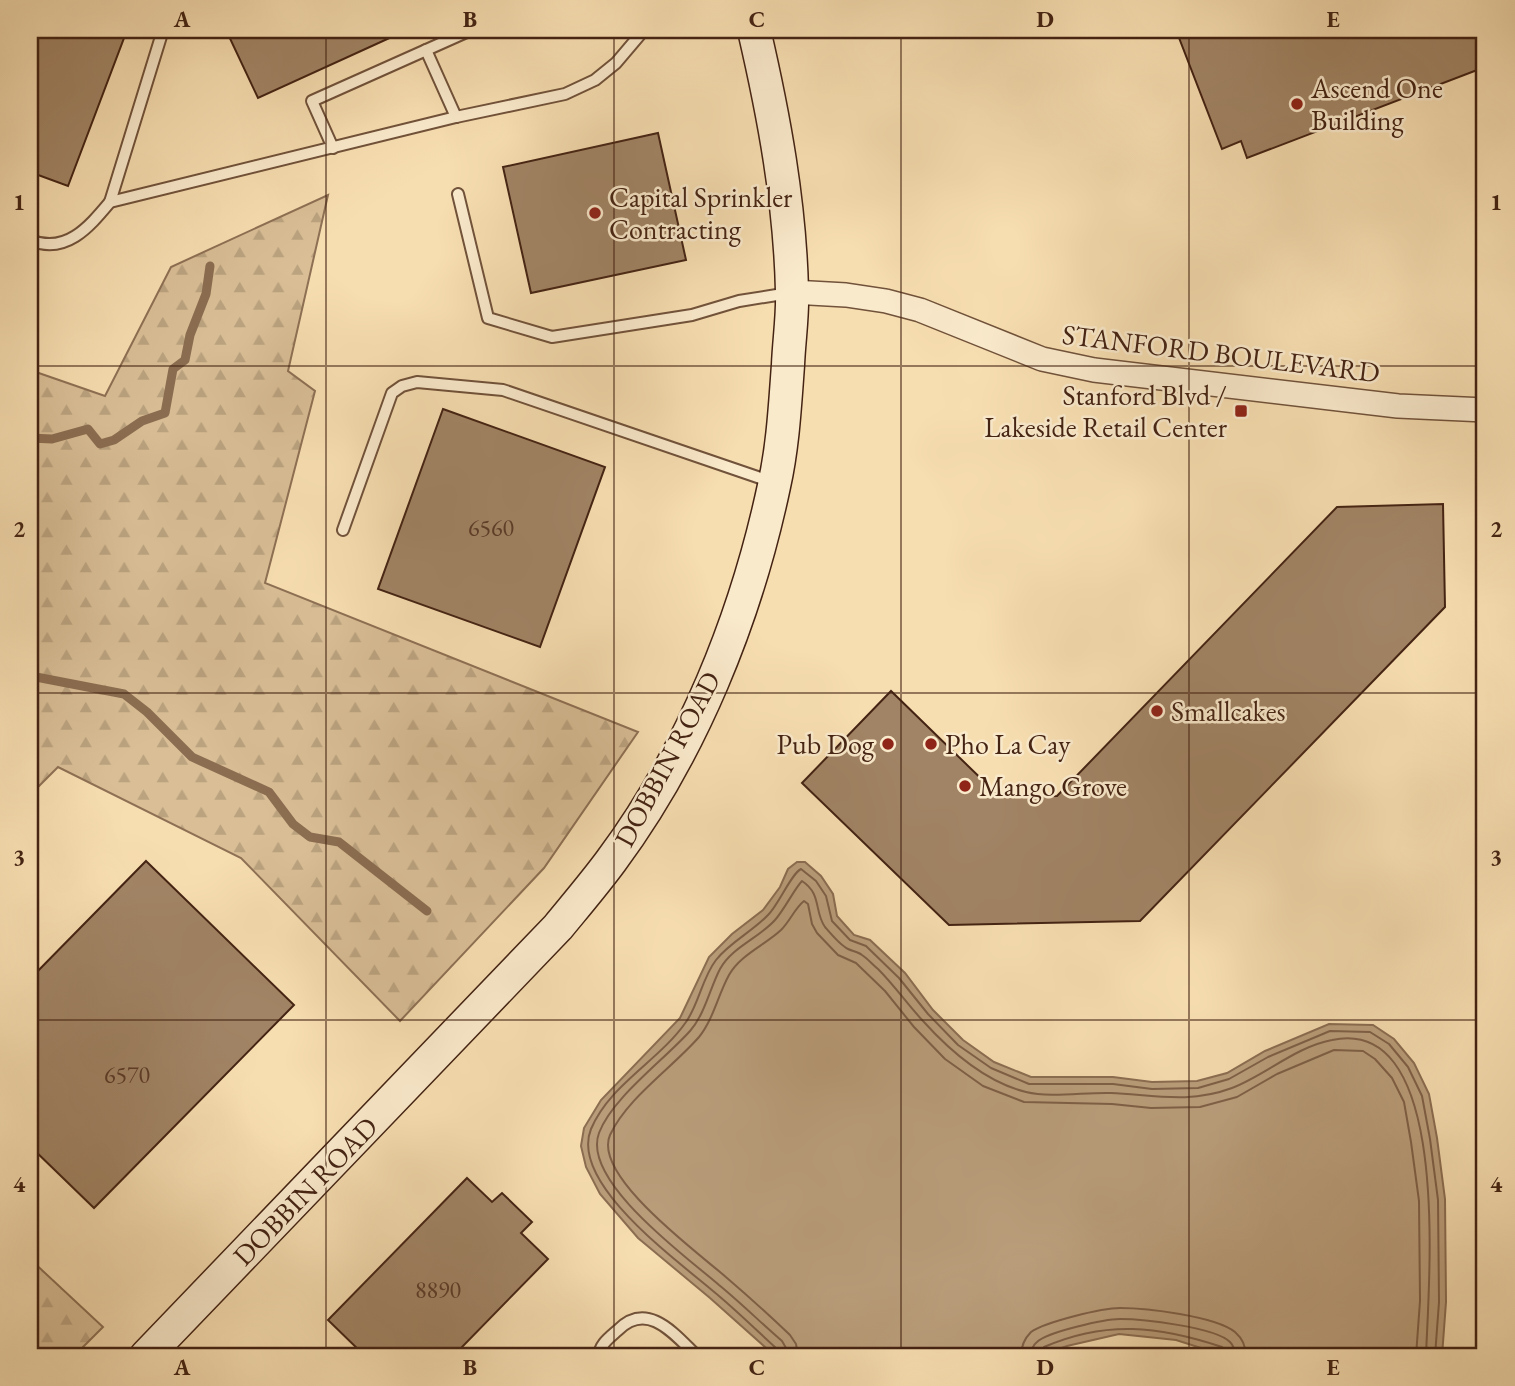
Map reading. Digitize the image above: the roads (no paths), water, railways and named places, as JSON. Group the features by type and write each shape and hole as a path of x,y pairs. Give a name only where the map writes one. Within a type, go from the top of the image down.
{"street":[{"name":"DOBBIN ROAD","path":"146,1356 558,927 612,860 658,788 696,717 730,638 758,553 775,483 785,403 792,292 780,162 754,30"},
{"name":"STANFORD BOULEVARD","path":"792,292 846,295 886,301 920,310 1042,359 1094,370 1398,406 1485,410"}],"lane":[{"path":"30,240 40,244 63,242 85,231 110,202 163,30"},
{"path":"333,148 312,101 471,30"},
{"path":"110,202 456,117 565,94 595,79 616,63 644,30"},
{"path":"426,50 456,117"},
{"path":"458,194 488,318 552,337 692,314 739,301 792,292"},
{"path":"343,530 393,393 402,386 417,382 503,390 775,483"},
{"path":"599,1356 601,1346 625,1323 644,1318 665,1326 696,1356"}],"water":[{"path":"797,862 805,862 821,876 833,894 837,916 854,935 870,940 905,973 933,1010 963,1040 994,1062 1031,1077 1197,1081 1227,1073 1265,1051 1329,1024 1373,1025 1394,1039 1414,1063 1429,1094 1437,1138 1445,1199 1446,1302 1442,1356 1226,1356 1176,1340 1119,1334 1067,1346 1039,1356 775,1356 638,1238 600,1194 586,1167 581,1146 584,1128 601,1100 680,1018 709,957 732,934 763,910 780,887 788,869"}],"waterway":[{"path":"30,438 52,439 88,429 100,444 114,440 142,421 165,413 173,369 185,360 190,335 206,294 210,266"},
{"path":"30,665 36,677 124,694 147,712 192,757 269,792 293,824 310,837 339,842 427,911"}],"place":[{"name":"Ascend One Building","path":"1297,104"},
{"name":"Capital Sprinkler Contracting","path":"595,213"},
{"name":"Stanford Blvd / Lakeside Retail Center","path":"1241,411"},
{"name":"Smallcakes","path":"1157,711"},
{"name":"Pub Dog","path":"888,744"},
{"name":"Pho La Cay","path":"931,744"},
{"name":"Mango Grove","path":"965,786"}]}
